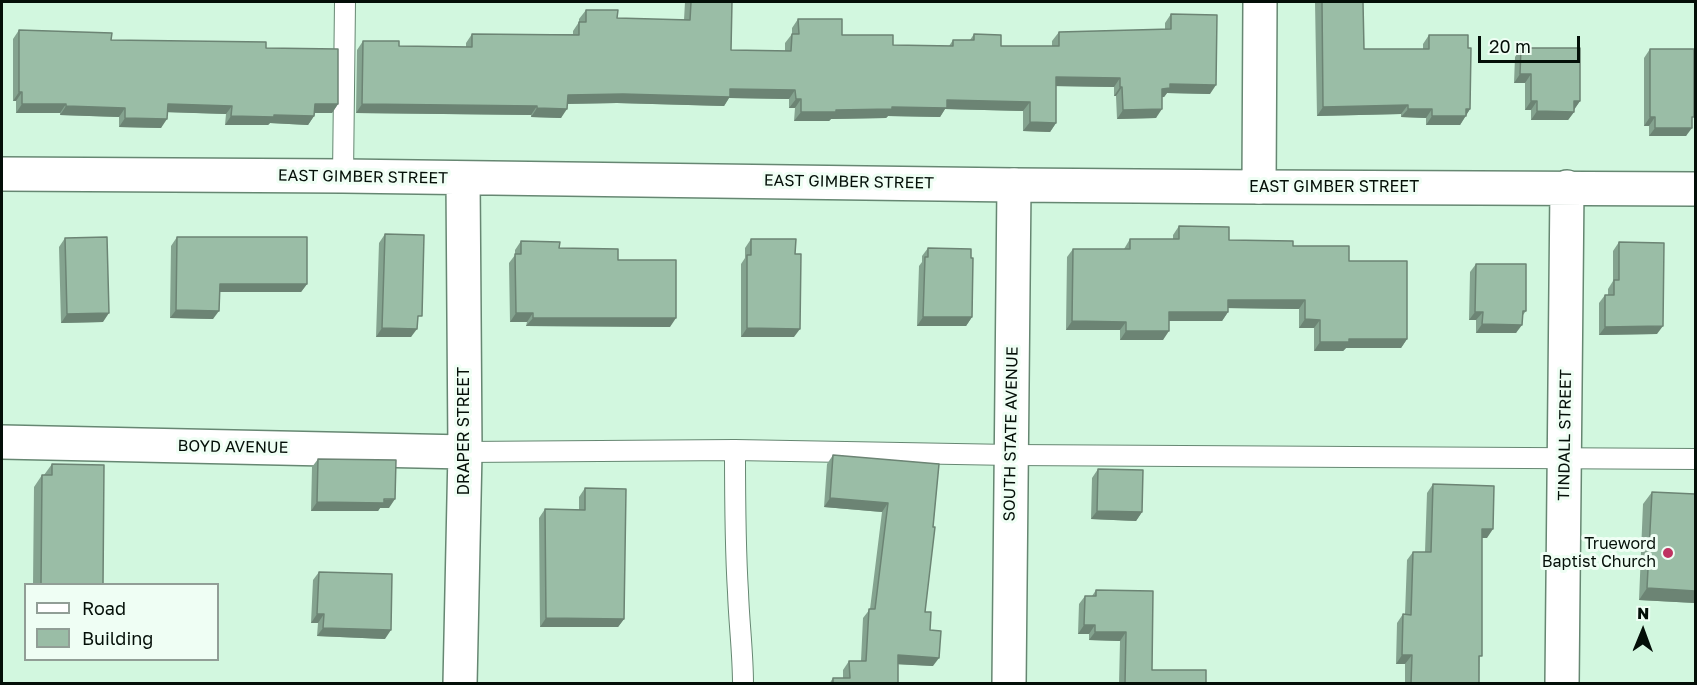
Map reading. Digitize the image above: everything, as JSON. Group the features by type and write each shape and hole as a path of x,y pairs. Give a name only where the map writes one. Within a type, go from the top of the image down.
{"street":[{"path":"1259,187 1260,2"},
{"name":"EAST GIMBER STREET","path":"2,174 1014,185 1695,189"},
{"name":"DRAPER STREET","path":"460,684 465,452 463,178"},
{"name":"SOUTH STATE AVENUE","path":"1009,684 1014,185"},
{"name":"TINDALL STREET","path":"1562,684 1567,188"},
{"name":"BOYD AVENUE","path":"2,442 465,452"}],"lane":[{"path":"343,176 345,2"},
{"path":"465,452 735,450 1011,455 1695,459"},
{"path":"735,450 735,534 743,645 743,684"}],"building":[{"path":"691,2 732,2 731,50 791,51 792,34 799,34 798,19 842,19 842,35 893,35 893,45 953,46 953,40 974,40 974,34 1001,35 1001,46 1059,46 1059,32 1171,29 1171,14 1217,15 1216,85 1170,84 1170,88 1162,89 1162,109 1123,110 1120,78 1056,77 1056,123 1030,122 1030,102 947,100 947,108 892,107 892,109 801,112 801,99 796,99 795,90 730,89 730,97 568,95 567,109 537,108 537,106 362,104 363,41 399,41 399,46 472,47 472,34 579,35 579,22 586,22 586,10 618,10 617,18 690,20"},
{"path":"1322,2 1363,2 1364,49 1429,49 1429,35 1468,35 1468,48 1471,48 1470,109 1466,109 1466,116 1432,116 1432,109 1408,109 1408,105 1323,107"},
{"path":"19,30 112,33 111,40 266,42 266,48 338,49 338,104 315,104 314,116 274,115 274,117 231,116 232,106 168,104 167,119 125,118 125,108 22,104 22,92 19,92"},
{"path":"1521,48 1580,48 1580,101 1574,101 1574,112 1537,111 1537,101 1531,101 1531,74 1520,74"},
{"path":"1650,49 1694,49 1692,128 1655,128 1655,117 1650,117"},
{"path":"1179,226 1229,227 1229,240 1293,241 1293,246 1349,246 1349,261 1407,261 1407,339 1349,339 1349,342 1320,342 1320,320 1305,319 1305,300 1228,300 1228,312 1169,312 1169,331 1126,331 1126,322 1072,321 1073,249 1130,249 1130,239 1179,239"},
{"path":"385,234 424,235 422,316 418,316 417,329 382,328"},
{"path":"107,237 109,313 67,314 65,238"},
{"path":"177,237 307,237 307,284 220,284 219,311 176,310"},
{"path":"751,239 796,239 795,254 801,254 800,329 747,328 747,255 751,255"},
{"path":"521,241 560,242 559,248 618,249 618,260 676,260 676,318 533,318 533,313 516,313 515,254 521,254"},
{"path":"1619,242 1664,243 1663,326 1605,327 1605,295 1614,295 1614,280 1619,280"},
{"path":"928,248 971,249 971,258 973,258 972,317 923,317 925,257 928,257"},
{"path":"1476,264 1526,264 1526,311 1523,311 1522,325 1482,324 1483,312 1475,312"},
{"path":"833,455 939,464 933,527 935,527 925,612 931,612 930,630 941,631 939,658 898,655 898,684 833,684 833,678 850,678 849,661 866,661 869,609 875,609 888,503 830,498"},
{"path":"318,459 396,460 395,499 384,499 384,503 317,502"},
{"path":"52,464 104,465 103,583 41,583 42,475 52,475"},
{"path":"1098,469 1143,470 1142,512 1097,511"},
{"path":"1433,484 1494,486 1493,529 1482,529 1482,656 1479,656 1479,684 1411,684 1412,655 1402,655 1403,614 1411,615 1413,552 1431,552"},
{"path":"585,488 626,489 624,619 546,618 545,509 585,510"},
{"name":"Trueword Baptist Church","path":"1652,492 1695,494 1695,591 1647,588"},
{"path":"319,572 392,574 391,630 323,628 324,614 317,614"},
{"path":"1096,590 1153,591 1152,670 1206,670 1206,684 1125,684 1126,632 1095,632 1095,625 1084,625 1085,596 1096,596"}],"place":[{"name":"Trueword Baptist Church","path":"1668,553"}]}
